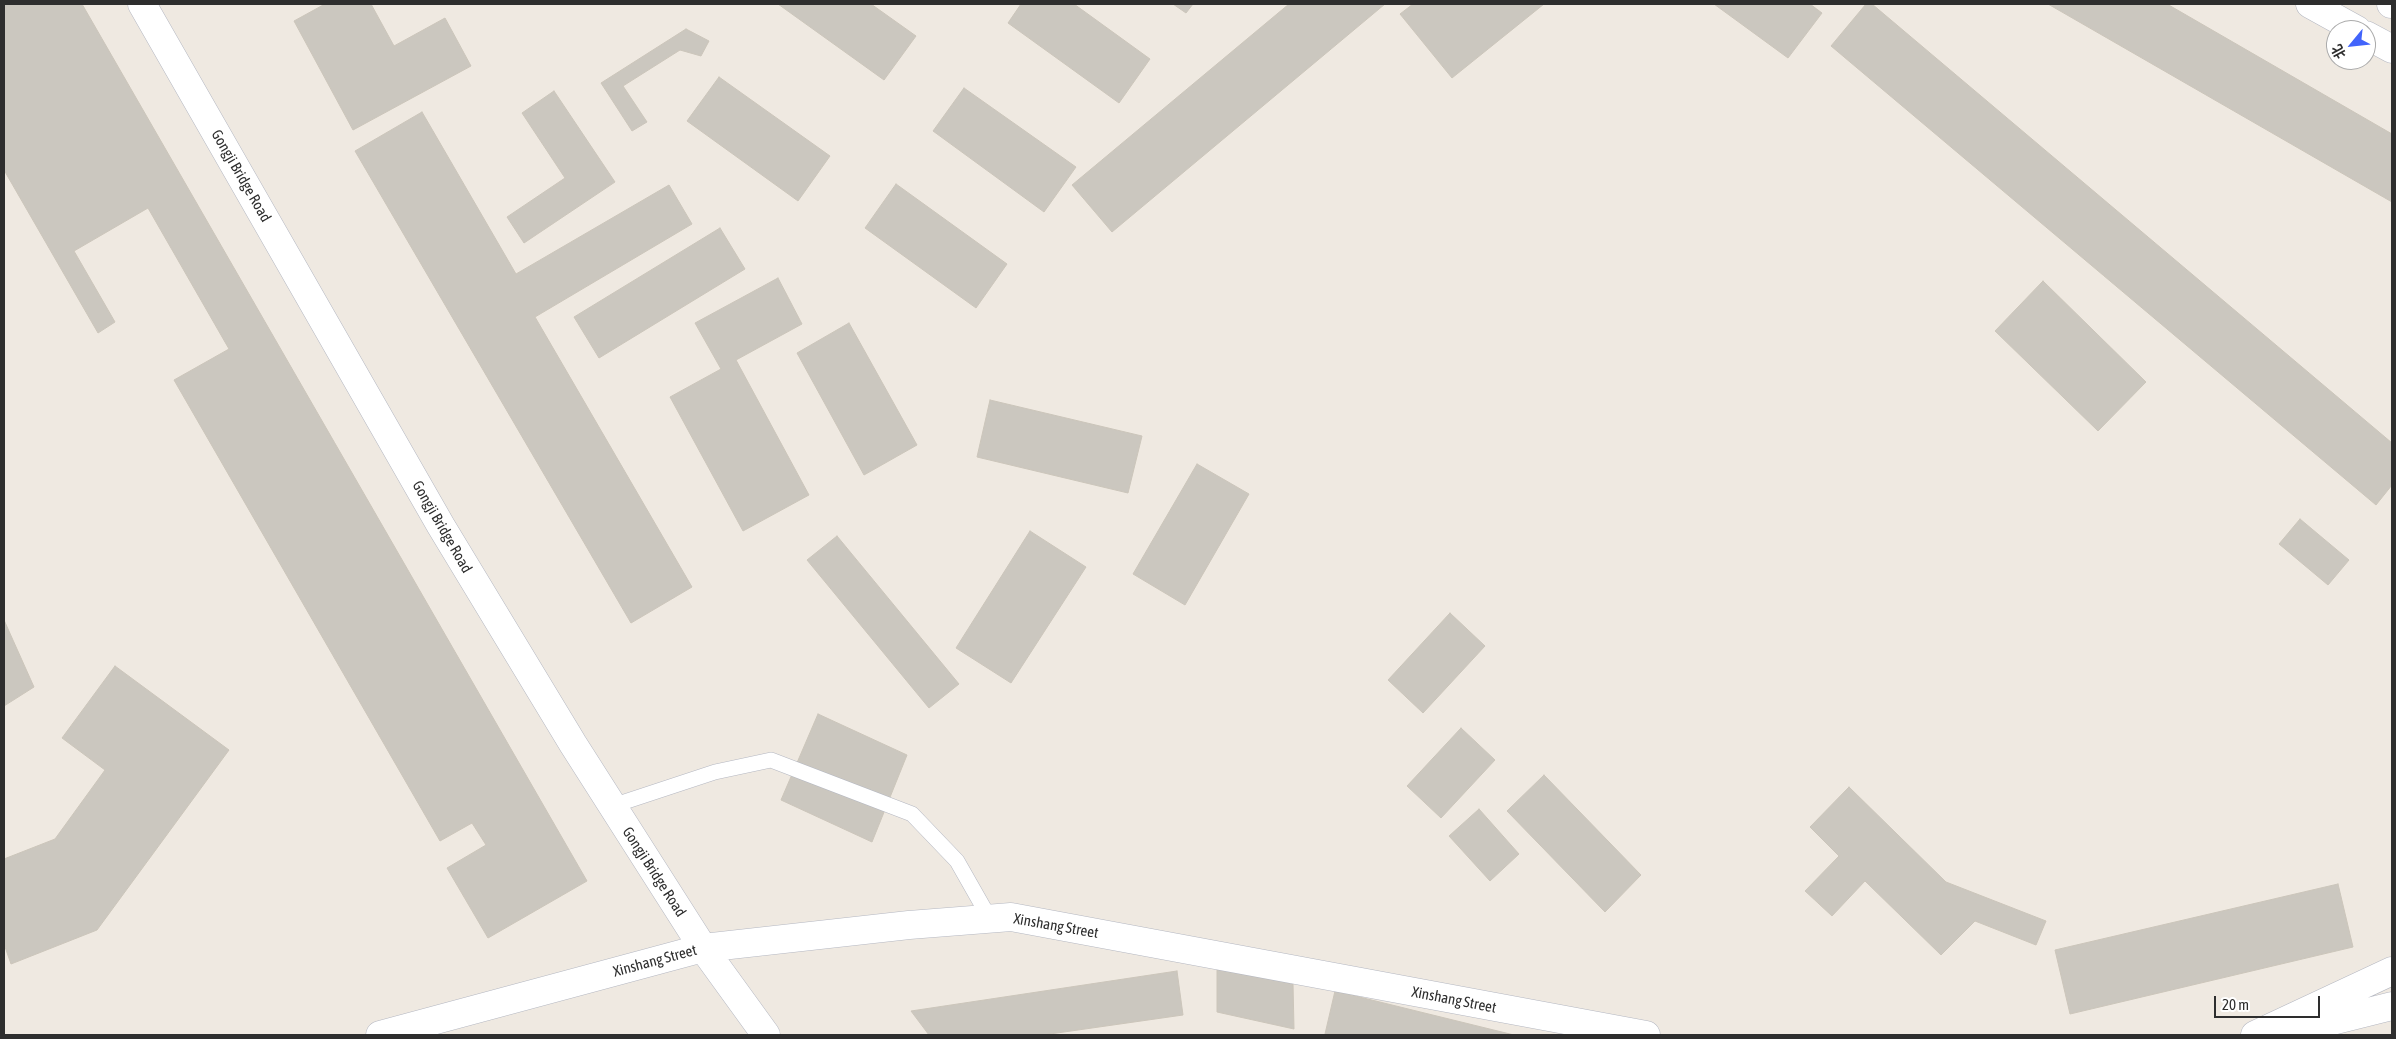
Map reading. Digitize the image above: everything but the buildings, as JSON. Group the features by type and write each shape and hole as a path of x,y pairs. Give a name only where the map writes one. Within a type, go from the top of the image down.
{"main road":[{"name":"Gongji Bridge Road","path":"142,4 441,526 612,806 703,948 766,1035"},
{"path":"2310,4 2339,20"},
{"path":"2376,40 2392,49"},
{"name":"Xinshang Street","path":"380,1035 703,948 909,925 1010,917 1646,1035"},
{"path":"2255,1035 2392,971"},
{"path":"2273,1035 2392,1006"}],"lane":[{"path":"612,806 715,772 771,760 912,814 958,861 990,919"}]}
